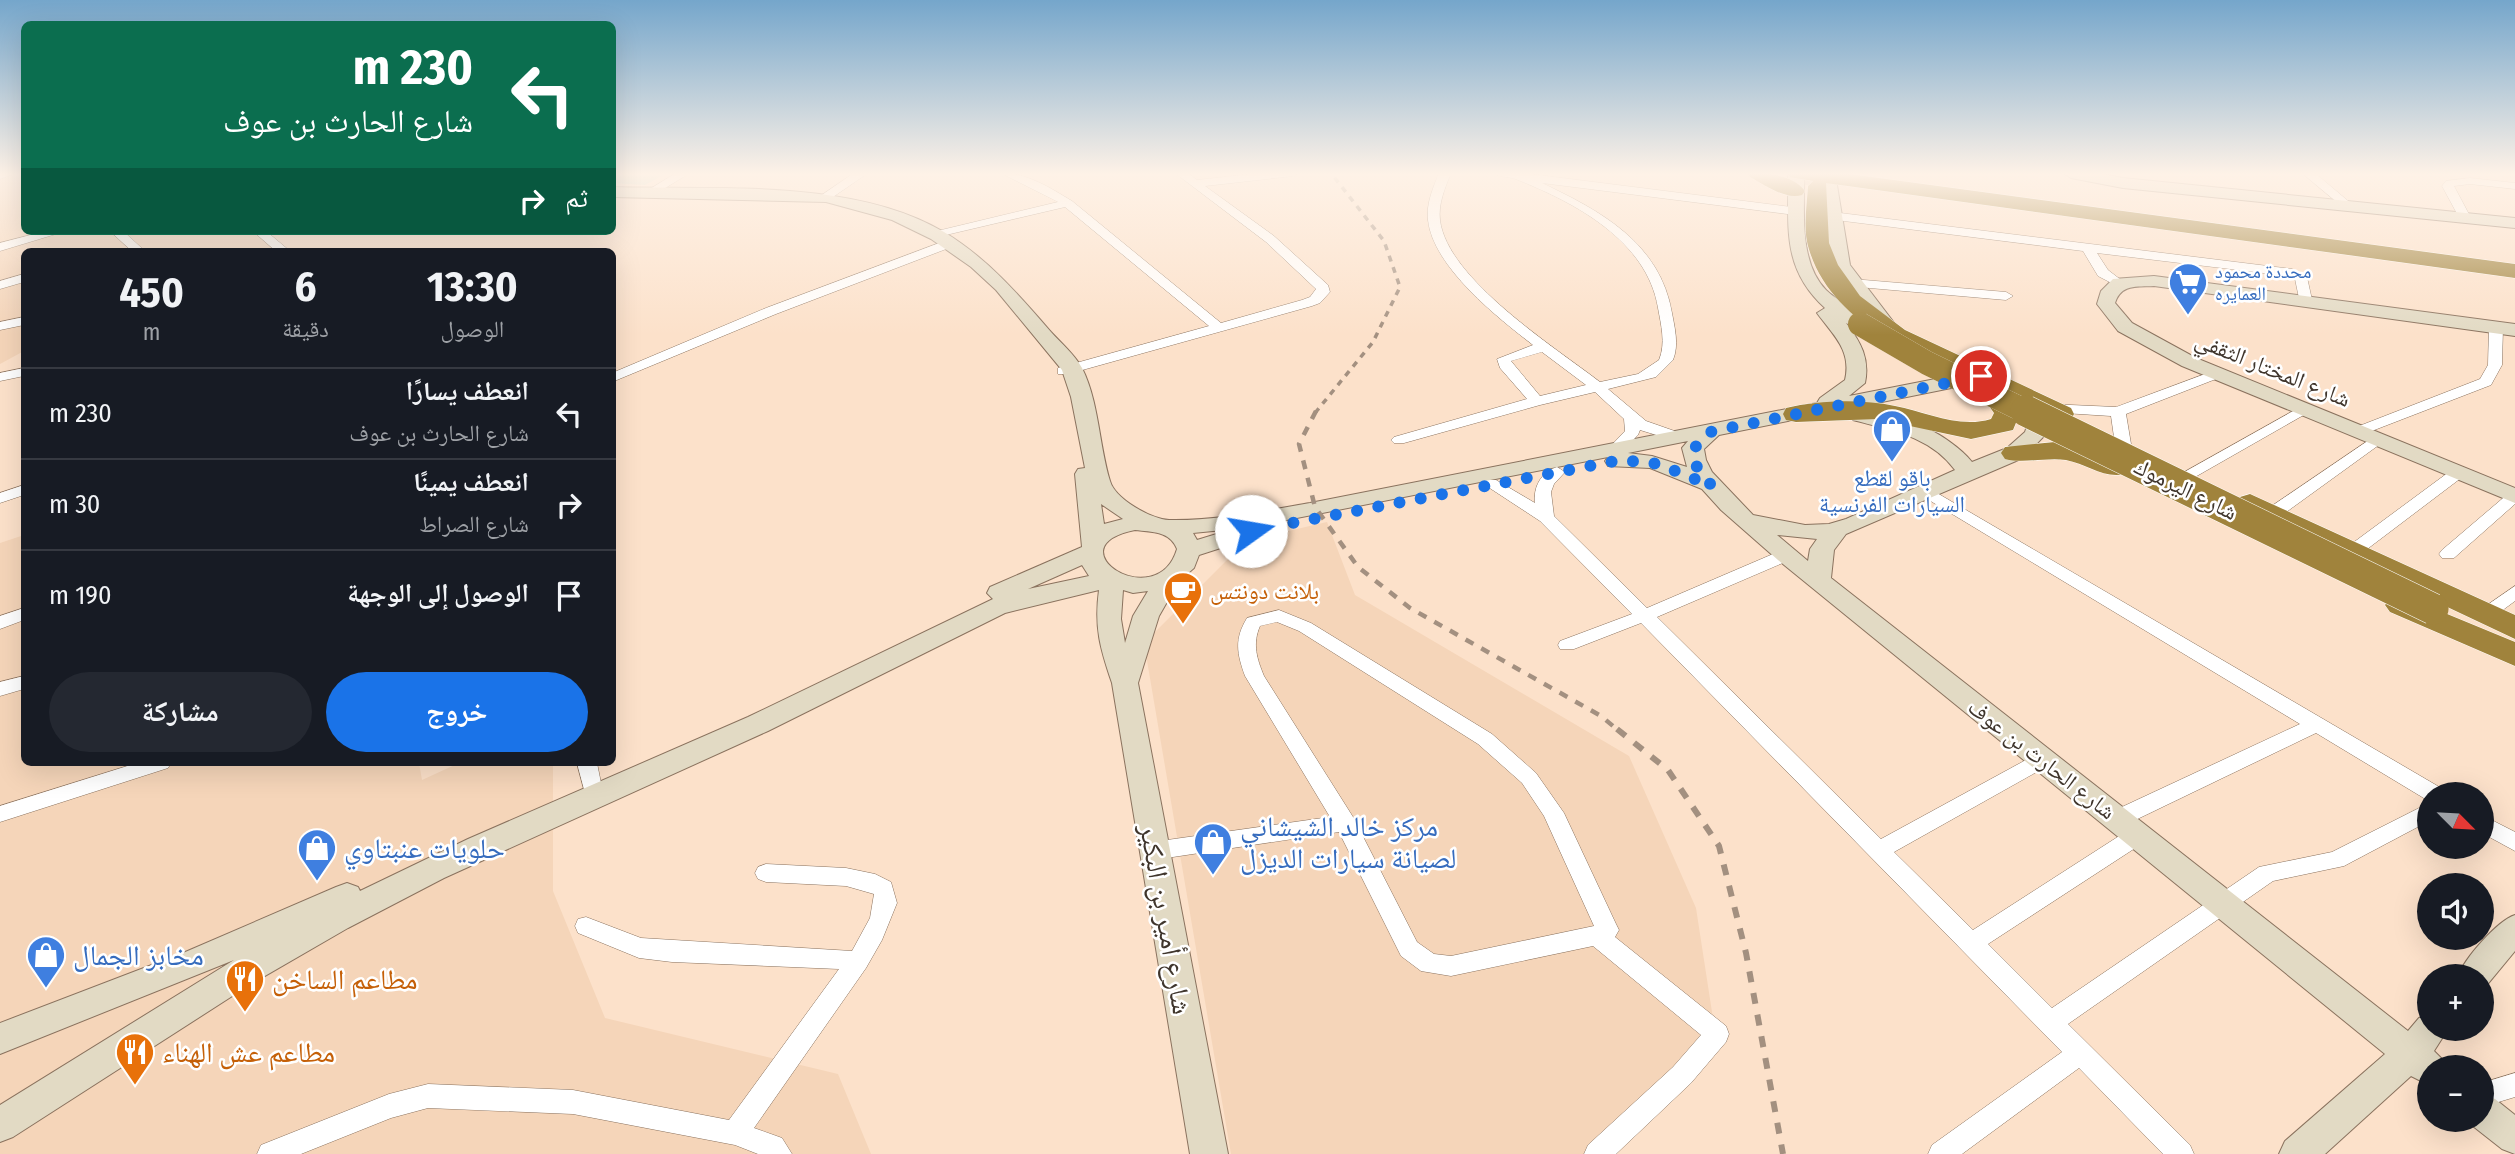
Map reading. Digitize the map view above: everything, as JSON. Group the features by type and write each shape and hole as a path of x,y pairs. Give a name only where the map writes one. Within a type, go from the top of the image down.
{"highway":[{"name":"شارع اليرموك","path":"1812,227 1811,260 1860,324 1916,357 2045,407 2515,628"},
{"name":"شارع اليرموك","path":"1817,227 1818,243 1828,266 1852,301 1896,335 1988,386 2515,648"},
{"path":"2210,227 2515,271"},
{"path":"2238,227 2515,264"},
{"path":"1797,414 1879,411 1965,432 1987,431 2003,424 2007,413 1988,386"},
{"path":"2015,453 2050,449 2080,453 2380,596 2515,655"}],"street":[{"path":"920,227 944,239 1002,286 1064,365 1082,397 1099,484 1105,497 1121,510 1160,525 1188,540 1191,550 1189,560 1169,578 1136,585 1109,579 1097,571 1091,562 1093,547 1089,491 1064,365"},
{"path":"616,376 944,239 987,227"},
{"path":"1097,227 1219,328"},
{"path":"1064,365 1219,328 1307,303 1321,296 1324,288 1254,227"},
{"path":"1436,227 1440,240 1459,269 1474,285 1631,418 1654,430 1681,438"},
{"path":"1399,440 1537,401 1643,377 1664,366 1670,353 1670,337 1662,290 1646,257 1613,227"},
{"name":"شارع اليرموك","path":"1804,227 1798,254 1804,274 1833,290 1896,335"},
{"name":"شارع اليرموك","path":"1833,227 1837,255 1833,290"},
{"path":"1921,227 2292,273 2301,277 2305,300"},
{"path":"0,247 45,235"},
{"path":"120,235 135,248"},
{"path":"264,235 280,248"},
{"path":"2087,247 2103,273 2119,284 2180,284 2505,329 2495,365 2486,383 2359,431"},
{"path":"1797,414 1850,388 1854,383 1857,367 1850,341 1812,297 1804,274"},
{"path":"0,285 21,279"},
{"name":"شارع المختار الثقفي","path":"2119,284 2110,291 2106,304 2119,321 2143,339 2216,374 2515,496"},
{"path":"1833,290 2006,296"},
{"path":"0,326 21,322"},
{"path":"1537,401 1505,365 1504,359 1545,346"},
{"path":"0,377 21,373"},
{"path":"1742,516 1791,532 1836,531 2015,453 2035,434 2045,407 2118,412 2216,374"},
{"path":"616,763 951,615 1093,547 1119,527 1211,524 1315,508 1797,414 1988,386"},
{"path":"2189,474 2304,409"},
{"path":"2118,412 2123,444"},
{"path":"1797,414 1855,415 1892,422 1946,449 1961,460 1968,472"},
{"path":"1615,450 1633,432 1631,418"},
{"name":"شارع الحارث بن عوف","path":"1710,432 1696,443 1692,454 1693,461 1712,486 1786,555 2222,905 2423,1051"},
{"path":"2272,514 2378,439"},
{"path":"1191,550 1274,525 1490,483 1633,459 1674,469 1712,486"},
{"path":"1546,517 1540,495 1542,486 1557,472"},
{"path":"2352,552 2459,472"},
{"path":"1490,483 1546,517 2182,1154"},
{"path":"0,498 21,491"},
{"path":"1925,491 2417,784"},
{"path":"2448,554 2515,496"},
{"path":"1818,580 1822,549 1836,531"},
{"path":"1567,645 1646,615 1786,555"},
{"name":"شارع أمير بن البكير","path":"1125,683 1146,617 1169,578"},
{"path":"0,1039 201,977 465,854 760,723 996,607 1019,599 1085,587 1109,579"},
{"name":"شارع أمير بن البكير","path":"1109,579 1108,619 1112,646 1125,683 1209,1154"},
{"path":"2486,614 2515,592"},
{"path":"0,623 21,615"},
{"path":"1268,617 1290,619 1452,717 1505,755 1529,778 1553,813 1605,924 1607,930 1598,936 1451,966 1429,964 1409,949 1345,823 1255,676 1244,640 1253,622 1268,617"},
{"path":"0,690 21,684"},
{"path":"1970,943 2128,827 2317,724"},
{"path":"1879,850 2042,760"},
{"path":"0,814 152,766"},
{"path":"0,1125 201,977 610,766"},
{"path":"2050,1023 2267,873 2336,860 2417,817"},
{"path":"1153,850 1345,823"},
{"path":"2494,830 2515,843"},
{"path":"735,1133 858,961 887,901 883,888 867,881 844,876 766,873"},
{"path":"586,926 639,948 858,961"},
{"path":"2484,964 2515,928"},
{"path":"1597,1154 1682,1075 1717,1034 1598,936"},
{"path":"2298,1154 2423,1051"},
{"path":"1941,1154 2080,1053"},
{"path":"2494,1092 2515,1085"},
{"path":"271,1154 389,1106 428,1096 573,1102 735,1133 773,1147 779,1154"},
{"path":"2494,1120 2515,1137"}],"shaded area":[{"path":"0,227 21,227 21,235 268,235 285,248 21,248 21,353 0,364"},
{"path":"1327,522 1355,595 1629,756 1696,908 1714,1025 1591,1154 1231,1154 1144,643 1246,541"},
{"path":"21,536 21,766 420,766 422,780 452,766 553,766 553,891 605,1018 838,1074 871,1154 0,1154 0,543"}],"railway":[{"path":"1315,413 1373,342 1400,287 1384,241 1373,227"},
{"path":"1316,411 1299,444 1315,507 1358,567 1410,608 1601,716 1619,731"},
{"path":"1617,729 1668,770 1719,846 1746,953 1783,1154"}],"place":[{"name":"محددة محمود العمايره","path":"2188,316"},
{"name":"باقو لقطع السيارات الفرنسية","path":"1892,463"},
{"name":"بلانت دونتس","path":"1183,625"},
{"name":"مركز خالد الشيشاني لصيانة سيارات الديزل","path":"1213,876"},
{"name":"حلويات عنبتاوي","path":"317,882"},
{"name":"مخابز الجمال","path":"46,989"},
{"name":"مطاعم الساخن","path":"245,1013"},
{"name":"مطاعم عش الهناء","path":"135,1086"}],"route":[{"path":"1251,531 1621,460 1644,460 1674,469 1712,486 1699,471 1692,454 1696,443 1710,432 1981,376"}]}
